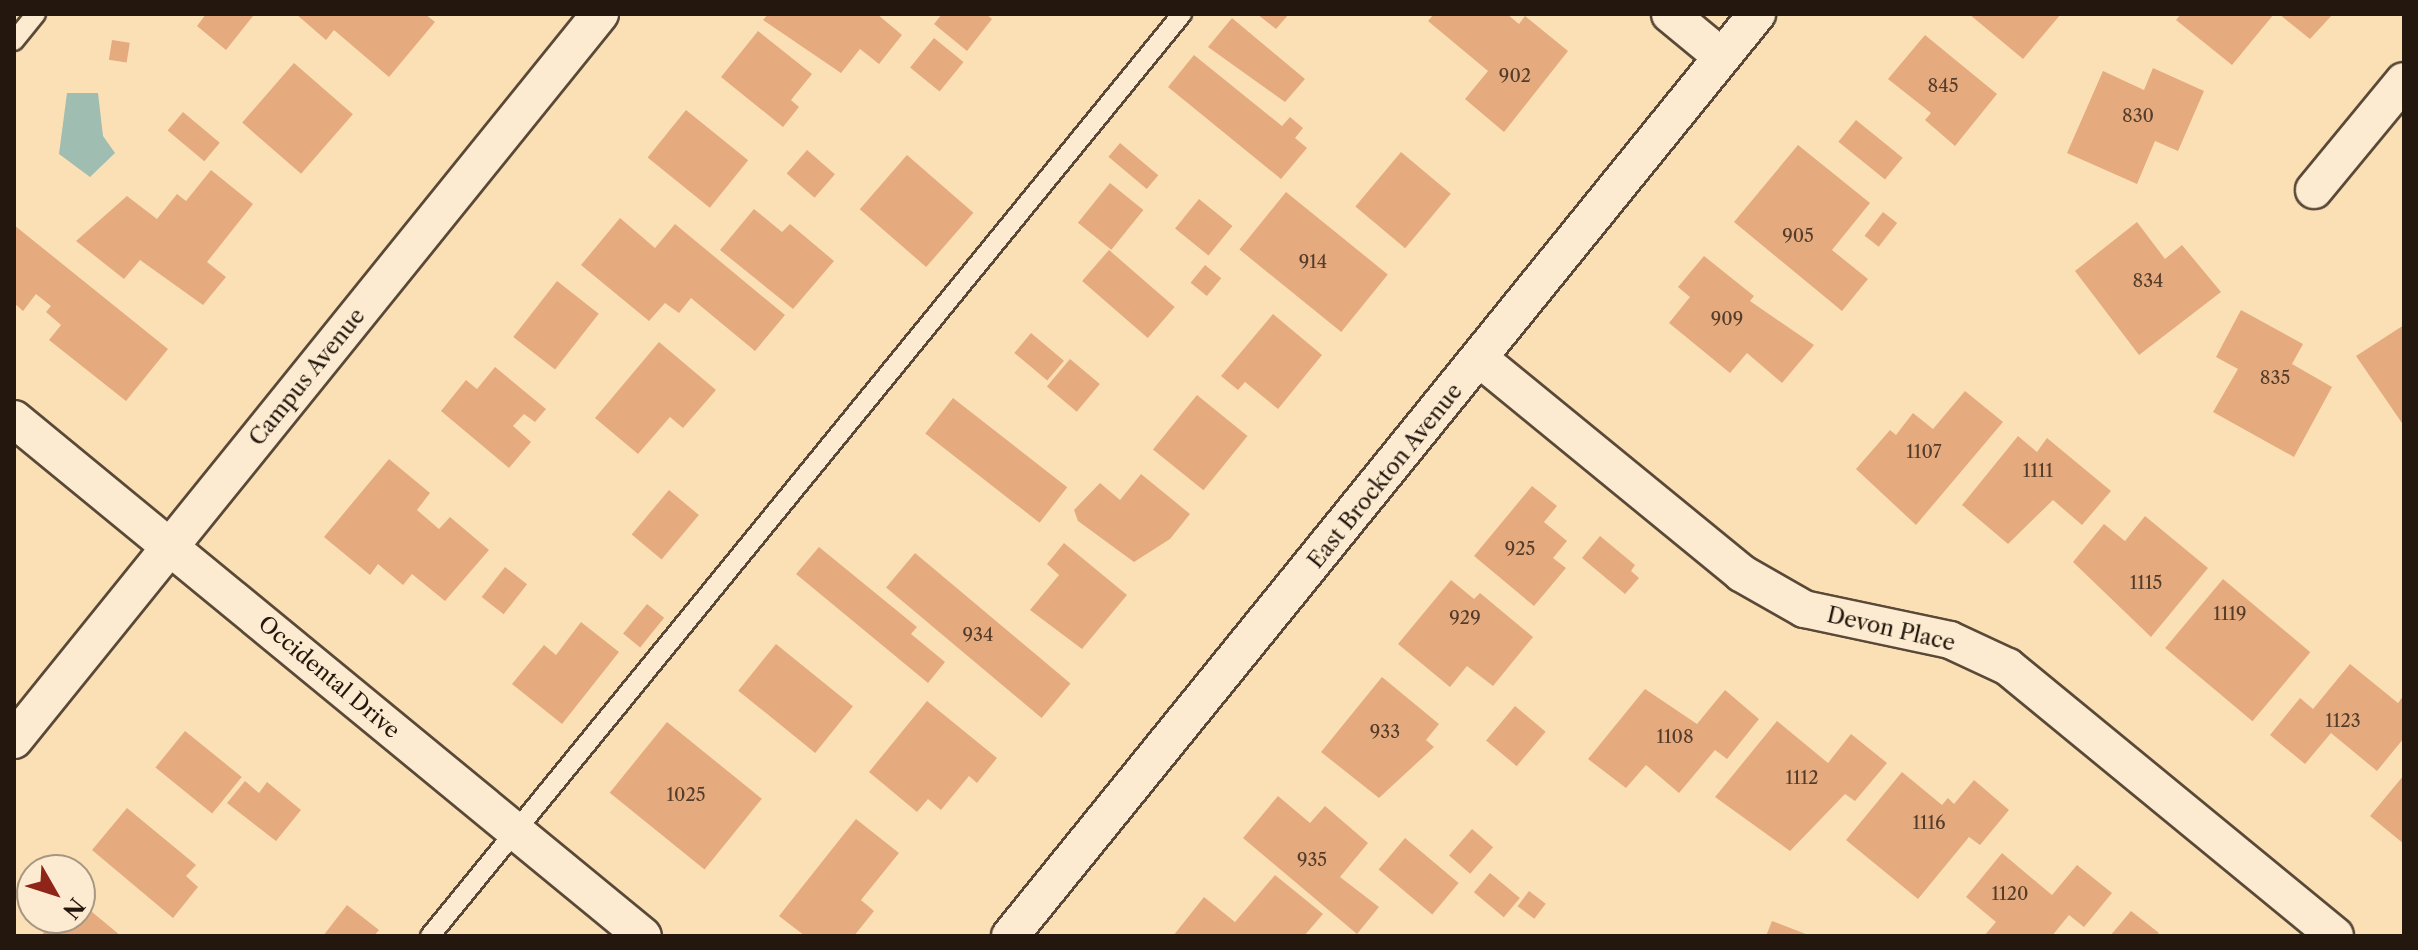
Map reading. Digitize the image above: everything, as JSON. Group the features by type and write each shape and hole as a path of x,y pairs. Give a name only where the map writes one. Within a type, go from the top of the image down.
{"street":[{"name":"Campus Avenue","path":"14,740 600,14"},
{"path":"1670,14 1722,57"},
{"name":"East Brockton Avenue","path":"1010,936 1757,14"},
{"path":"2314,190 2404,81"},
{"name":"Devon Place","path":"1480,359 1741,573 1804,609 1950,640 2008,667 2335,936"},
{"name":"Occidental Drive","path":"14,419 643,936"}],"lane":[{"path":"14,41 36,14"},
{"path":"430,936 1182,14"}],"shaded area":[{"path":"67,93 98,93 103,136 115,153 90,177 59,154"}],"building":[{"path":"206,14 253,16 226,50 197,26"},
{"path":"296,14 425,14 435,22 389,77 334,30 326,40"},
{"path":"768,14 877,14 902,35 879,64 860,49 841,73 763,20"},
{"path":"942,14 986,14 992,19 967,51 934,24"},
{"path":"1257,14 1289,14 1276,29"},
{"path":"1434,14 1507,14 1519,24 1525,16 1568,51 1504,132 1465,99 1488,71 1428,21"},
{"path":"1969,14 2061,14 2023,59"},
{"path":"2181,14 2274,14 2232,65 2176,20"},
{"path":"2279,14 2333,14 2310,39"},
{"path":"1232,18 1305,79 1285,102 1208,47"},
{"path":"758,31 812,74 791,100 799,107 783,127 721,77"},
{"path":"1925,35 1997,94 1955,146 1925,120 1931,113 1888,79"},
{"path":"934,38 964,62 940,91 910,68"},
{"path":"112,40 130,43 127,63 109,60"},
{"path":"1194,55 1282,126 1290,117 1303,128 1295,138 1307,148 1281,179 1168,87"},
{"path":"294,63 353,114 301,174 242,123"},
{"path":"2153,68 2204,91 2178,151 2155,141 2137,184 2067,153 2103,71 2144,90"},
{"path":"686,110 748,160 710,208 648,157"},
{"path":"183,112 220,143 204,161 168,130"},
{"path":"1856,120 1903,158 1885,180 1838,142"},
{"path":"1120,143 1158,175 1147,189 1108,157"},
{"path":"1798,145 1870,203 1832,250 1868,279 1842,311 1734,222"},
{"path":"807,150 835,174 815,198 787,173"},
{"path":"1401,152 1451,194 1405,248 1355,206"},
{"path":"907,155 973,213 926,267 860,209"},
{"path":"211,170 253,204 207,262 226,277 203,305 140,260 124,279 76,241 127,196 157,219 177,194 186,201"},
{"path":"1110,183 1143,210 1111,250 1078,223"},
{"path":"1286,192 1388,274 1341,332 1239,250"},
{"path":"1199,199 1232,226 1209,256 1175,229"},
{"path":"754,209 782,232 790,224 834,261 793,309 720,250"},
{"path":"1883,212 1897,223 1879,247 1865,236"},
{"path":"620,218 655,248 675,224 785,315 755,351 691,298 679,313 665,303 649,321 581,265"},
{"path":"2137,222 2165,259 2182,245 2221,292 2139,355 2075,271"},
{"path":"14,225 168,349 126,401 49,340 61,325 46,312 51,306 36,294 23,311 14,303"},
{"path":"1109,250 1175,307 1148,338 1082,281"},
{"path":"1704,256 1754,296 1750,301 1814,345 1782,383 1747,353 1730,373 1669,323 1690,297 1678,287"},
{"path":"1205,265 1221,278 1207,296 1191,283"},
{"path":"557,281 599,314 555,370 513,337"},
{"path":"2241,310 2303,344 2292,364 2332,387 2294,457 2213,412 2238,369 2216,357"},
{"path":"1273,314 1322,355 1278,409 1245,382 1238,390 1221,376"},
{"path":"2404,325 2404,426 2356,356"},
{"path":"1031,333 1064,361 1047,381 1014,353"},
{"path":"659,342 716,390 683,428 670,417 638,454 595,418"},
{"path":"1070,359 1100,384 1077,412 1047,387"},
{"path":"495,367 546,409 535,422 524,414 513,426 531,442 509,468 441,411 466,380 477,389"},
{"path":"1965,391 2003,422 1916,525 1856,469 1890,430 1896,435 1913,413 1933,429"},
{"path":"1197,395 1248,436 1203,490 1153,449"},
{"path":"953,398 1067,487 1040,523 925,433"},
{"path":"2018,436 2037,452 2047,438 2111,491 2082,525 2053,500 2008,544 1962,505"},
{"path":"389,459 430,493 417,510 439,529 450,517 489,550 445,601 412,574 403,585 378,564 370,575 324,537"},
{"path":"1141,474 1190,514 1170,539 1134,562 1078,521 1074,510 1100,483 1120,500"},
{"path":"1532,486 1557,506 1544,522 1567,541 1553,558 1566,568 1534,606 1474,556"},
{"path":"669,490 699,515 662,559 632,534"},
{"path":"2145,516 2208,568 2151,637 2073,562 2104,524 2125,541"},
{"path":"1600,536 1635,565 1631,571 1639,578 1625,594 1582,558"},
{"path":"1064,543 1127,595 1082,649 1030,610 1059,575 1047,564"},
{"path":"819,547 917,627 911,634 945,662 928,683 796,574"},
{"path":"915,553 1071,683 1042,718 886,587"},
{"path":"505,567 527,584 504,614 482,597"},
{"path":"2223,579 2310,652 2252,721 2165,648"},
{"path":"1451,580 1474,599 1480,593 1533,637 1493,686 1467,666 1450,687 1398,644"},
{"path":"647,604 664,618 640,647 623,634"},
{"path":"581,622 619,652 562,724 512,684 544,645 556,655"},
{"path":"776,644 853,706 815,753 738,691"},
{"path":"2350,664 2398,703 2404,695 2404,738 2377,771 2331,733 2305,764 2270,735 2300,698 2313,709"},
{"path":"1382,677 1439,724 1426,740 1434,747 1379,798 1321,752"},
{"path":"1645,689 1697,724 1725,690 1759,719 1727,759 1715,750 1679,793 1646,765 1626,788 1588,759"},
{"path":"927,701 997,758 977,783 969,776 941,810 928,799 917,812 869,772"},
{"path":"1515,706 1546,732 1517,766 1486,740"},
{"path":"1777,721 1828,763 1851,734 1887,763 1855,801 1845,794 1790,851 1715,797"},
{"path":"667,722 762,799 705,869 610,793"},
{"path":"185,731 242,777 212,813 155,768"},
{"path":"1902,772 1942,805 1948,798 1954,804 1974,780 2009,810 1980,845 1969,837 1918,899 1846,840"},
{"path":"2404,775 2404,844 2370,816"},
{"path":"245,781 259,793 267,782 301,810 276,841 227,803"},
{"path":"1278,796 1310,823 1325,806 1368,843 1340,877 1379,907 1357,934 1243,838"},
{"path":"127,808 196,865 186,876 198,887 173,918 92,850"},
{"path":"856,819 899,853 861,900 874,911 854,936 805,936 779,916"},
{"path":"1472,829 1493,847 1470,874 1449,855"},
{"path":"1405,838 1459,883 1432,914 1379,869"},
{"path":"2002,853 2052,895 2077,865 2112,893 2084,927 2069,915 2052,936 1984,936 1996,922 1966,897"},
{"path":"1490,873 1520,898 1504,917 1474,892"},
{"path":"1275,875 1323,914 1304,936 1173,936 1204,897 1235,922"},
{"path":"1529,891 1546,904 1534,919 1518,906"},
{"path":"347,905 379,930 374,936 323,936"},
{"path":"2131,911 2159,933 2156,936 2110,936"},
{"path":"96,915 121,936 41,936 96,934"},
{"path":"1772,921 1811,936 1766,936"}]}
